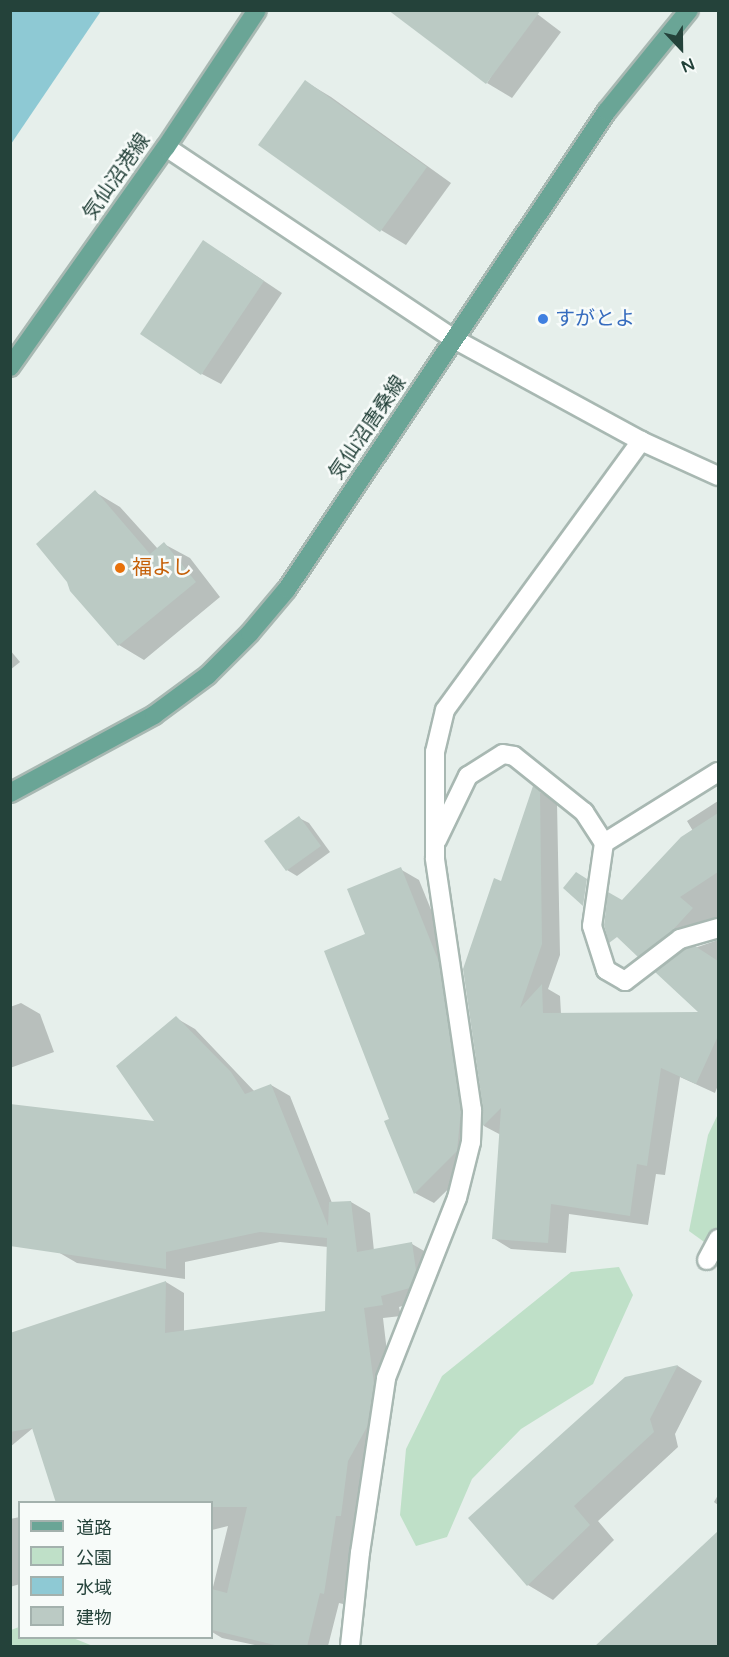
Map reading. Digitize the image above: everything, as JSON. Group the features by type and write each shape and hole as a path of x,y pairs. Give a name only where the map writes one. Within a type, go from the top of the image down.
{"main road":[{"name":"気仙沼港線","path":"10,367 165,147 257,10"},
{"name":"気仙沼唐桑線","path":"10,793 154,715 208,675 250,633 287,589 607,111 689,10"}],"street":[{"path":"165,147 454,339 641,441 718,476"},
{"path":"350,1647 360,1553 386,1378 457,1198 471,1142 472,1110 434,845 435,752 445,710 641,441"},
{"path":"434,845 468,776 502,754 514,756 584,812 604,843 592,926 606,970 625,981 680,939 718,928"},
{"path":"604,843 718,772"},
{"path":"707,1260 718,1239"}],"green space":[{"path":"718,1114 718,1252 689,1231 708,1135"},
{"path":"619,1267 633,1295 593,1384 521,1429 472,1479 447,1537 416,1546 400,1515 406,1449 442,1376 571,1272"},
{"path":"18,1627 18,1639 76,1639 93,1646 11,1646 11,1630"}],"water":[{"path":"10,11 101,11 11,144"}],"building":[{"path":"388,10 541,10 486,84"},
{"path":"305,80 427,167 380,232 258,145"},
{"path":"203,240 264,281 201,375 140,334"},
{"name":"福よし","path":"95,490 150,554 164,542 196,582 118,646 70,591 67,582 36,544"},
{"path":"533,786 540,791 542,944 520,1008 542,984 543,1013 698,1012 655,972 685,949 695,946 718,961 718,1036 696,1084 661,1068 647,1166 637,1164 630,1216 551,1204 548,1243 492,1239 501,1108 483,1126 483,1108 463,969 494,878 501,881"},
{"path":"718,813 718,872 680,897 693,908 671,932 638,957 617,937 609,943 604,925 608,892 622,900 681,837"},
{"path":"299,816 321,846 286,871 264,841"},
{"path":"401,867 439,962 461,1111 457,1151 414,1194 384,1121 389,1119 324,951 365,934 347,889"},
{"path":"576,872 587,879 583,906 563,888"},
{"path":"176,1016 231,1072 245,1094 271,1084 328,1226 329,1202 351,1201 357,1252 412,1242 416,1270 410,1288 381,1296 383,1305 364,1308 374,1384 367,1427 348,1461 341,1516 336,1516 324,1594 320,1593 307,1647 283,1647 213,1630 213,1589 227,1593 247,1507 213,1507 213,1501 55,1501 32,1428 10,1432 10,1333 166,1281 165,1333 325,1311 327,1238 260,1232 166,1252 166,1269 10,1246 10,1104 154,1121 116,1066"},
{"path":"678,1365 650,1419 654,1432 574,1506 590,1525 527,1586 468,1518 625,1377"},
{"path":"718,1531 718,1647 594,1647"}],"place":[{"name":"すがとよ","path":"543,319"},
{"name":"福よし","path":"120,568"}]}
